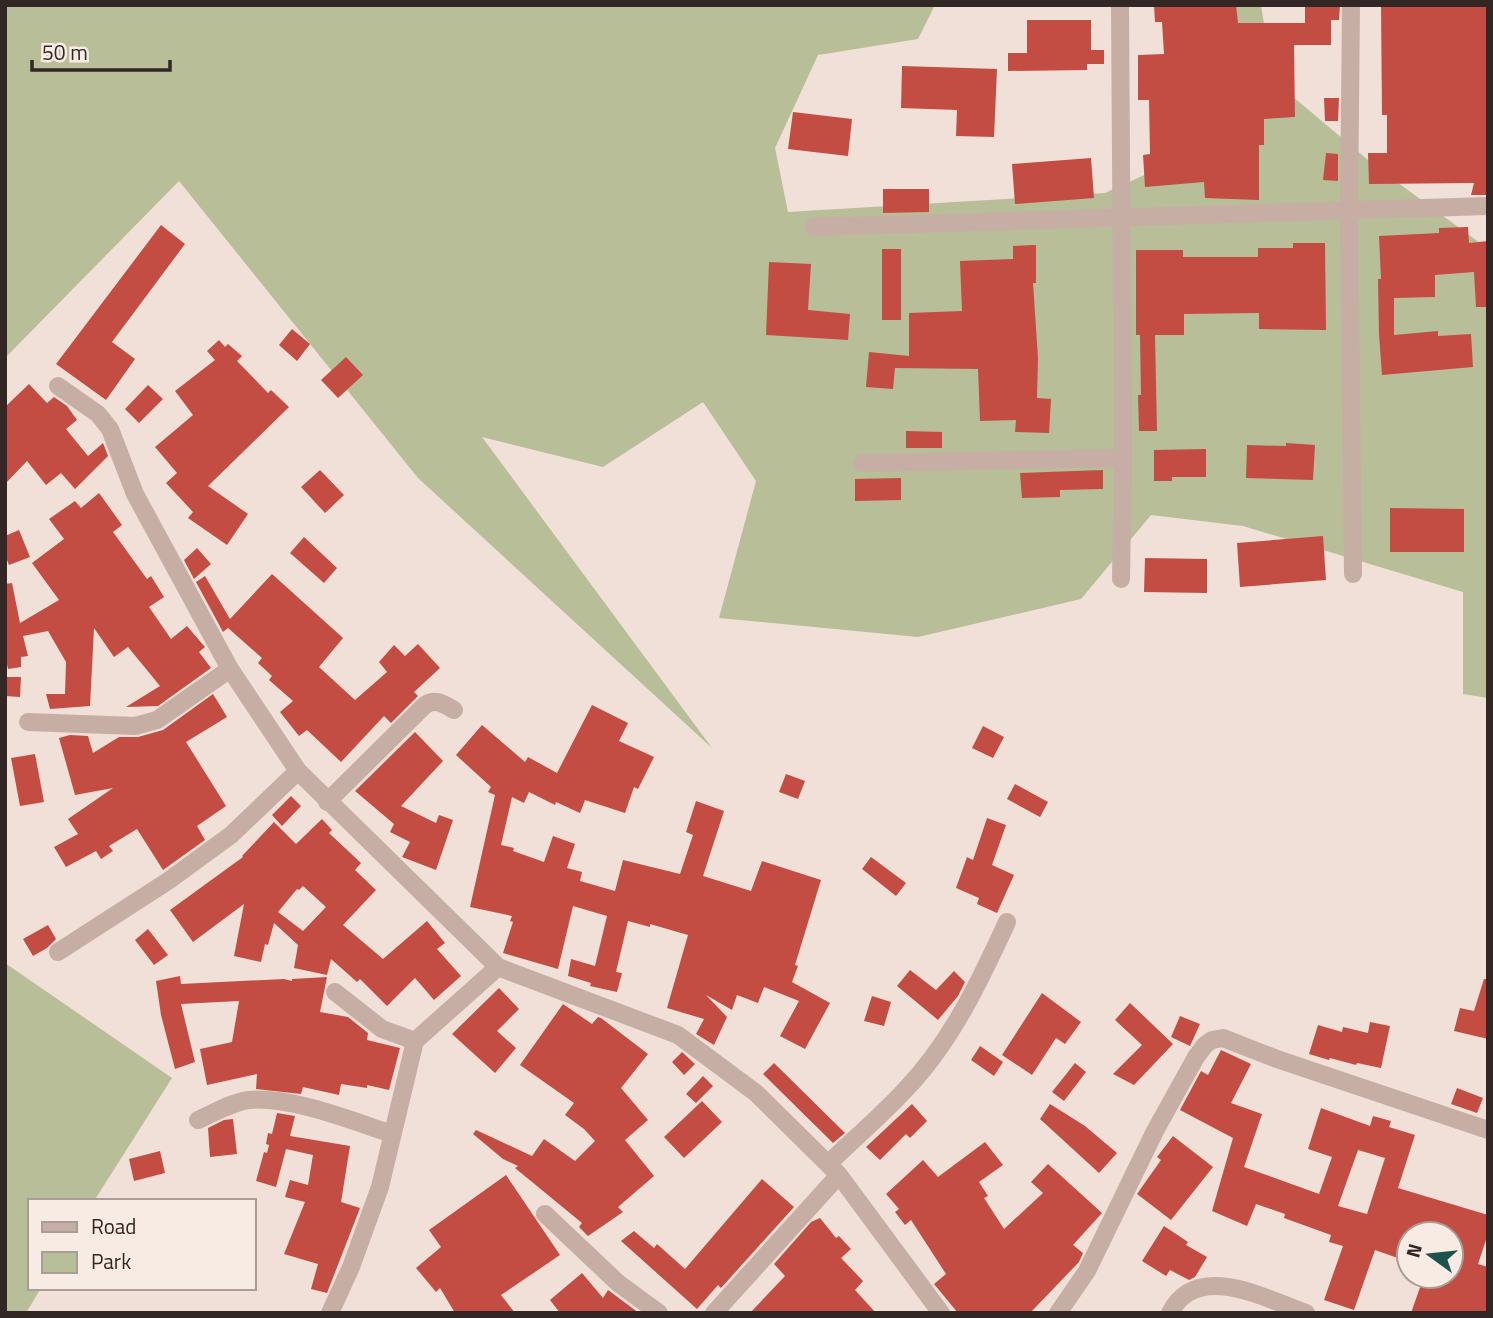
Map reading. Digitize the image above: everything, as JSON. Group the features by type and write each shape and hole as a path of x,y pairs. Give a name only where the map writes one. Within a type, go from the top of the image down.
{"street":[{"path":"1120,5 1123,458 1121,579"},
{"path":"1351,5 1349,209 1353,574"},
{"path":"814,228 1488,206"},
{"path":"58,386 98,414 110,429 135,494 230,669 298,771 327,802 498,967 678,1035 756,1093 833,1169 941,1313"},
{"path":"862,463 1123,458"},
{"path":"28,723 145,724 157,720 230,669"},
{"path":"327,802 425,705 437,701 454,710"},
{"path":"58,953 168,881 231,835 298,771"},
{"path":"715,1313 833,1169 908,1088 950,1033 981,978 1007,922"},
{"path":"330,1313 351,1267 380,1187 415,1041 498,967"},
{"path":"335,992 382,1029 415,1041"},
{"path":"1058,1313 1087,1271 1155,1131 1196,1057 1212,1040 1223,1038 1277,1059 1488,1130"},
{"path":"198,1120 248,1100 266,1101 311,1108 392,1133"},
{"path":"545,1214 618,1283 659,1313"},
{"path":"1170,1313 1185,1293 1197,1288 1226,1285 1306,1313"}],"green space":[{"path":"5,5 935,5 918,39 818,55 775,148 788,212 1105,193 1201,149 1196,5 1261,5 1273,80 1374,165 1488,249 1488,698 1463,694 1463,592 1243,526 1151,515 1081,599 918,637 719,618 756,481 703,402 603,467 482,437 712,748 418,478 179,181 5,358"},
{"path":"5,963 172,1078 95,1199 28,1199 28,1290 40,1290 26,1313 5,1313"}],"building":[{"path":"1154,5 1236,5 1238,23 1305,23 1305,5 1340,5 1339,20 1331,20 1331,45 1294,45 1295,117 1264,119 1264,145 1259,145 1259,200 1205,198 1204,182 1145,187 1143,155 1150,154 1149,100 1138,100 1138,55 1164,54 1162,22 1155,22"},
{"path":"1381,5 1488,5 1487,195 1471,195 1474,183 1369,184 1368,153 1387,153 1387,115 1382,115"},
{"path":"1027,20 1091,20 1091,50 1104,50 1104,64 1087,64 1087,70 1008,71 1008,53 1027,53"},
{"path":"902,66 997,69 994,137 956,136 957,110 901,108"},
{"path":"1324,98 1339,98 1338,121 1325,121"},
{"path":"793,112 852,119 848,156 788,149"},
{"path":"1326,153 1338,154 1338,181 1323,180"},
{"path":"1091,158 1094,198 1015,204 1012,164"},
{"path":"883,189 929,189 929,212 883,213"},
{"path":"161,225 185,244 112,342 135,359 106,400 56,364"},
{"path":"1468,227 1469,243 1488,241 1488,307 1476,307 1474,272 1435,275 1435,297 1394,298 1394,335 1438,331 1438,336 1471,334 1473,367 1382,375 1379,334 1379,236 1439,233 1439,228"},
{"path":"1293,243 1325,243 1326,330 1259,329 1259,313 1184,314 1184,335 1155,335 1157,431 1139,431 1138,395 1141,395 1140,335 1136,335 1136,250 1183,250 1183,257 1258,257 1258,248 1293,248"},
{"path":"1036,245 1036,283 1033,283 1038,358 1037,398 1051,399 1049,433 1015,432 1016,420 980,421 978,369 895,368 893,389 866,387 869,352 909,356 909,313 962,311 960,261 1013,259 1013,246"},
{"path":"882,249 901,249 901,320 882,320"},
{"path":"769,262 811,264 808,310 850,314 848,340 766,335"},
{"path":"292,329 310,344 297,361 279,345"},
{"path":"219,340 225,347 228,344 242,356 237,361 268,393 271,390 289,407 208,486 248,514 227,545 188,518 193,512 166,483 177,473 155,447 193,415 175,391 215,360 207,351"},
{"path":"346,357 363,375 338,398 321,380"},
{"path":"29,384 47,403 54,397 67,406 77,420 66,429 88,456 103,443 108,456 75,489 61,473 46,485 27,461 5,484 5,407"},
{"path":"148,385 163,399 139,423 125,409"},
{"path":"906,431 942,432 942,448 906,448"},
{"path":"1286,443 1315,445 1313,480 1246,478 1247,445 1286,446"},
{"path":"1206,449 1206,477 1172,477 1172,481 1154,481 1154,450"},
{"path":"320,470 344,495 325,513 301,487"},
{"path":"1103,470 1103,489 1060,490 1060,497 1022,498 1020,473"},
{"path":"901,478 901,500 855,501 855,479"},
{"path":"99,493 122,525 113,532 147,579 151,576 164,597 149,607 171,639 187,626 205,647 199,652 211,668 158,706 126,707 160,686 128,647 114,657 94,628 90,706 50,709 46,694 65,694 66,662 48,631 23,636 28,656 21,657 21,667 8,669 5,655 5,584 12,583 20,623 59,600 32,563 64,539 49,519 75,501 81,508"},
{"path":"1390,508 1464,509 1464,552 1390,552"},
{"path":"19,530 30,557 9,565 5,555 5,536"},
{"path":"1323,536 1326,580 1240,587 1237,543"},
{"path":"304,537 337,568 324,583 290,553"},
{"path":"197,548 211,564 194,579 184,560"},
{"path":"1145,558 1207,559 1207,593 1144,592"},
{"path":"272,574 343,638 319,667 355,700 387,672 379,662 394,645 405,656 418,644 440,668 414,692 418,696 391,723 384,716 341,762 307,730 299,736 280,712 293,701 269,680 272,676 258,663 262,658 228,628 223,632 196,582 205,576 230,619"},
{"path":"5,677 21,677 20,697 5,696"},
{"path":"213,694 227,717 186,742 226,806 197,826 205,840 163,870 137,829 109,846 113,851 101,859 96,851 66,867 54,847 78,834 68,819 113,788 75,795 59,738 70,735 88,736 93,753 119,737 138,737 163,730"},
{"path":"592,705 628,723 619,741 654,757 638,789 634,787 625,813 585,800 580,813 556,802 555,805 529,792 524,803 512,797 501,845 544,862 553,836 575,844 567,868 582,872 580,881 615,891 623,860 680,874 693,835 686,832 696,801 724,811 703,876 751,891 762,861 821,880 792,982 830,1003 805,1049 780,1036 799,1001 764,987 758,1003 737,995 732,1010 706,995 727,1017 714,1045 696,1034 704,1019 667,1008 688,935 628,921 616,972 622,973 617,992 590,986 591,983 568,976 571,959 595,966 607,916 573,906 558,969 503,953 513,922 510,921 512,916 470,907 495,795 488,792 491,787 456,755 482,725 525,762 528,757 557,773"},
{"path":"983,726 1004,737 993,758 972,748"},
{"path":"415,732 443,761 401,806 436,823 439,815 453,820 436,870 402,857 410,842 390,832 394,824 355,791"},
{"path":"35,754 44,802 20,806 11,758"},
{"path":"786,774 805,781 798,799 779,792"},
{"path":"1015,784 1048,802 1040,817 1007,799"},
{"path":"291,796 301,806 282,826 272,815"},
{"path":"987,818 1006,825 992,865 1014,875 997,913 977,904 979,898 956,888 967,857 973,860"},
{"path":"322,819 332,830 329,833 361,863 355,870 376,890 343,925 383,959 427,921 445,943 437,949 461,976 434,1000 415,978 387,1006 360,979 357,982 331,959 327,975 294,968 298,945 274,923 261,962 234,956 244,904 193,942 170,910 243,857 274,822 296,844","holes":["303,886 326,907 303,931 278,912 297,889"]},
{"path":"871,857 906,883 896,896 862,869"},
{"path":"48,925 56,939 33,956 23,939"},
{"path":"148,929 168,955 154,965 135,940"},
{"path":"910,970 936,990 954,971 965,982 958,996 938,1020 897,986"},
{"path":"180,976 181,984 284,979 292,981 327,977 320,1012 348,1017 368,1033 367,1040 400,1048 389,1090 367,1085 367,1088 341,1084 339,1095 303,1087 301,1094 256,1089 257,1074 207,1085 200,1049 232,1042 239,1001 181,1004 195,1062 175,1069 161,1015 156,981"},
{"path":"1484,979 1488,979 1488,1039 1454,1031 1460,1008 1474,1011"},
{"path":"499,988 519,1009 497,1031 516,1048 495,1073 452,1034"},
{"path":"1042,993 1081,1022 1065,1044 1056,1038 1032,1075 1002,1055"},
{"path":"872,996 891,1002 884,1026 864,1021"},
{"path":"1130,1003 1173,1044 1134,1085 1113,1074 1142,1045 1115,1020"},
{"path":"563,1004 592,1024 598,1017 601,1018 648,1054 621,1088 648,1120 625,1140 654,1176 618,1207 623,1212 588,1236 579,1227 582,1223 515,1168 518,1166 503,1159 473,1134 476,1130 532,1156 544,1139 575,1161 595,1141 565,1115 574,1103 520,1065"},
{"path":"1180,1016 1200,1024 1190,1046 1171,1037"},
{"path":"1370,1022 1390,1026 1381,1068 1309,1054 1318,1025 1342,1032 1343,1027 1368,1033"},
{"path":"980,1046 1003,1062 994,1076 971,1060"},
{"path":"1221,1050 1251,1064 1231,1103 1262,1114 1244,1167 1319,1194 1332,1157 1308,1149 1321,1108 1370,1126 1373,1116 1391,1121 1389,1127 1415,1135 1398,1188 1488,1215 1488,1234 1478,1264 1488,1267 1488,1313 1411,1313 1419,1290 1465,1290 1465,1220 1395,1220 1395,1257 1375,1250 1354,1310 1324,1300 1343,1246 1329,1242 1331,1235 1284,1218 1285,1214 1256,1204 1247,1226 1212,1211 1233,1138 1180,1110 1201,1071 1208,1075","holes":["1358,1150 1385,1158 1367,1214 1338,1206"]},
{"path":"682,1052 695,1064 684,1075 672,1062"},
{"path":"774,1063 845,1133 833,1143 763,1074"},
{"path":"1075,1063 1086,1072 1064,1101 1052,1092"},
{"path":"703,1076 713,1086 696,1103 686,1094"},
{"path":"1457,1088 1483,1098 1477,1113 1451,1104"},
{"path":"702,1101 722,1122 684,1158 664,1137"},
{"path":"912,1104 927,1121 910,1138 906,1134 880,1160 866,1147"},
{"path":"1050,1104 1085,1126 1117,1153 1099,1173 1040,1119"},
{"path":"277,1113 295,1116 290,1136 350,1146 341,1202 360,1208 327,1293 311,1289 318,1264 284,1254 305,1202 285,1197 290,1180 308,1185 313,1155 286,1149 276,1187 256,1181 264,1152 267,1153 269,1145 266,1144 268,1133 272,1134"},
{"path":"233,1119 237,1154 210,1157 208,1128 224,1120"},
{"path":"1173,1136 1213,1167 1171,1220 1137,1194 1161,1160 1157,1157"},
{"path":"985,1142 1003,1165 979,1182 988,1196 984,1198 1004,1229 1043,1193 1031,1182 1048,1164 1102,1213 1073,1245 1083,1253 1079,1262 1030,1313 958,1313 934,1284 946,1274 911,1220 905,1225 895,1212 899,1209 886,1194 923,1160 938,1177"},
{"path":"160,1151 165,1173 134,1181 129,1159"},
{"path":"506,1175 560,1255 501,1295 515,1313 455,1313 440,1288 436,1292 416,1268 441,1247 429,1230"},
{"path":"762,1179 794,1207 721,1288 718,1285 697,1309 621,1241 634,1231 654,1248 657,1244 685,1269"},
{"path":"820,1218 836,1238 839,1236 851,1249 841,1258 863,1281 855,1290 876,1313 750,1313 785,1276 774,1264 811,1222"},
{"path":"1164,1226 1188,1242 1186,1245 1207,1257 1195,1277 1189,1280 1170,1270 1166,1276 1142,1261"},
{"path":"582,1273 603,1298 608,1290 639,1313 560,1313 550,1300"}]}
